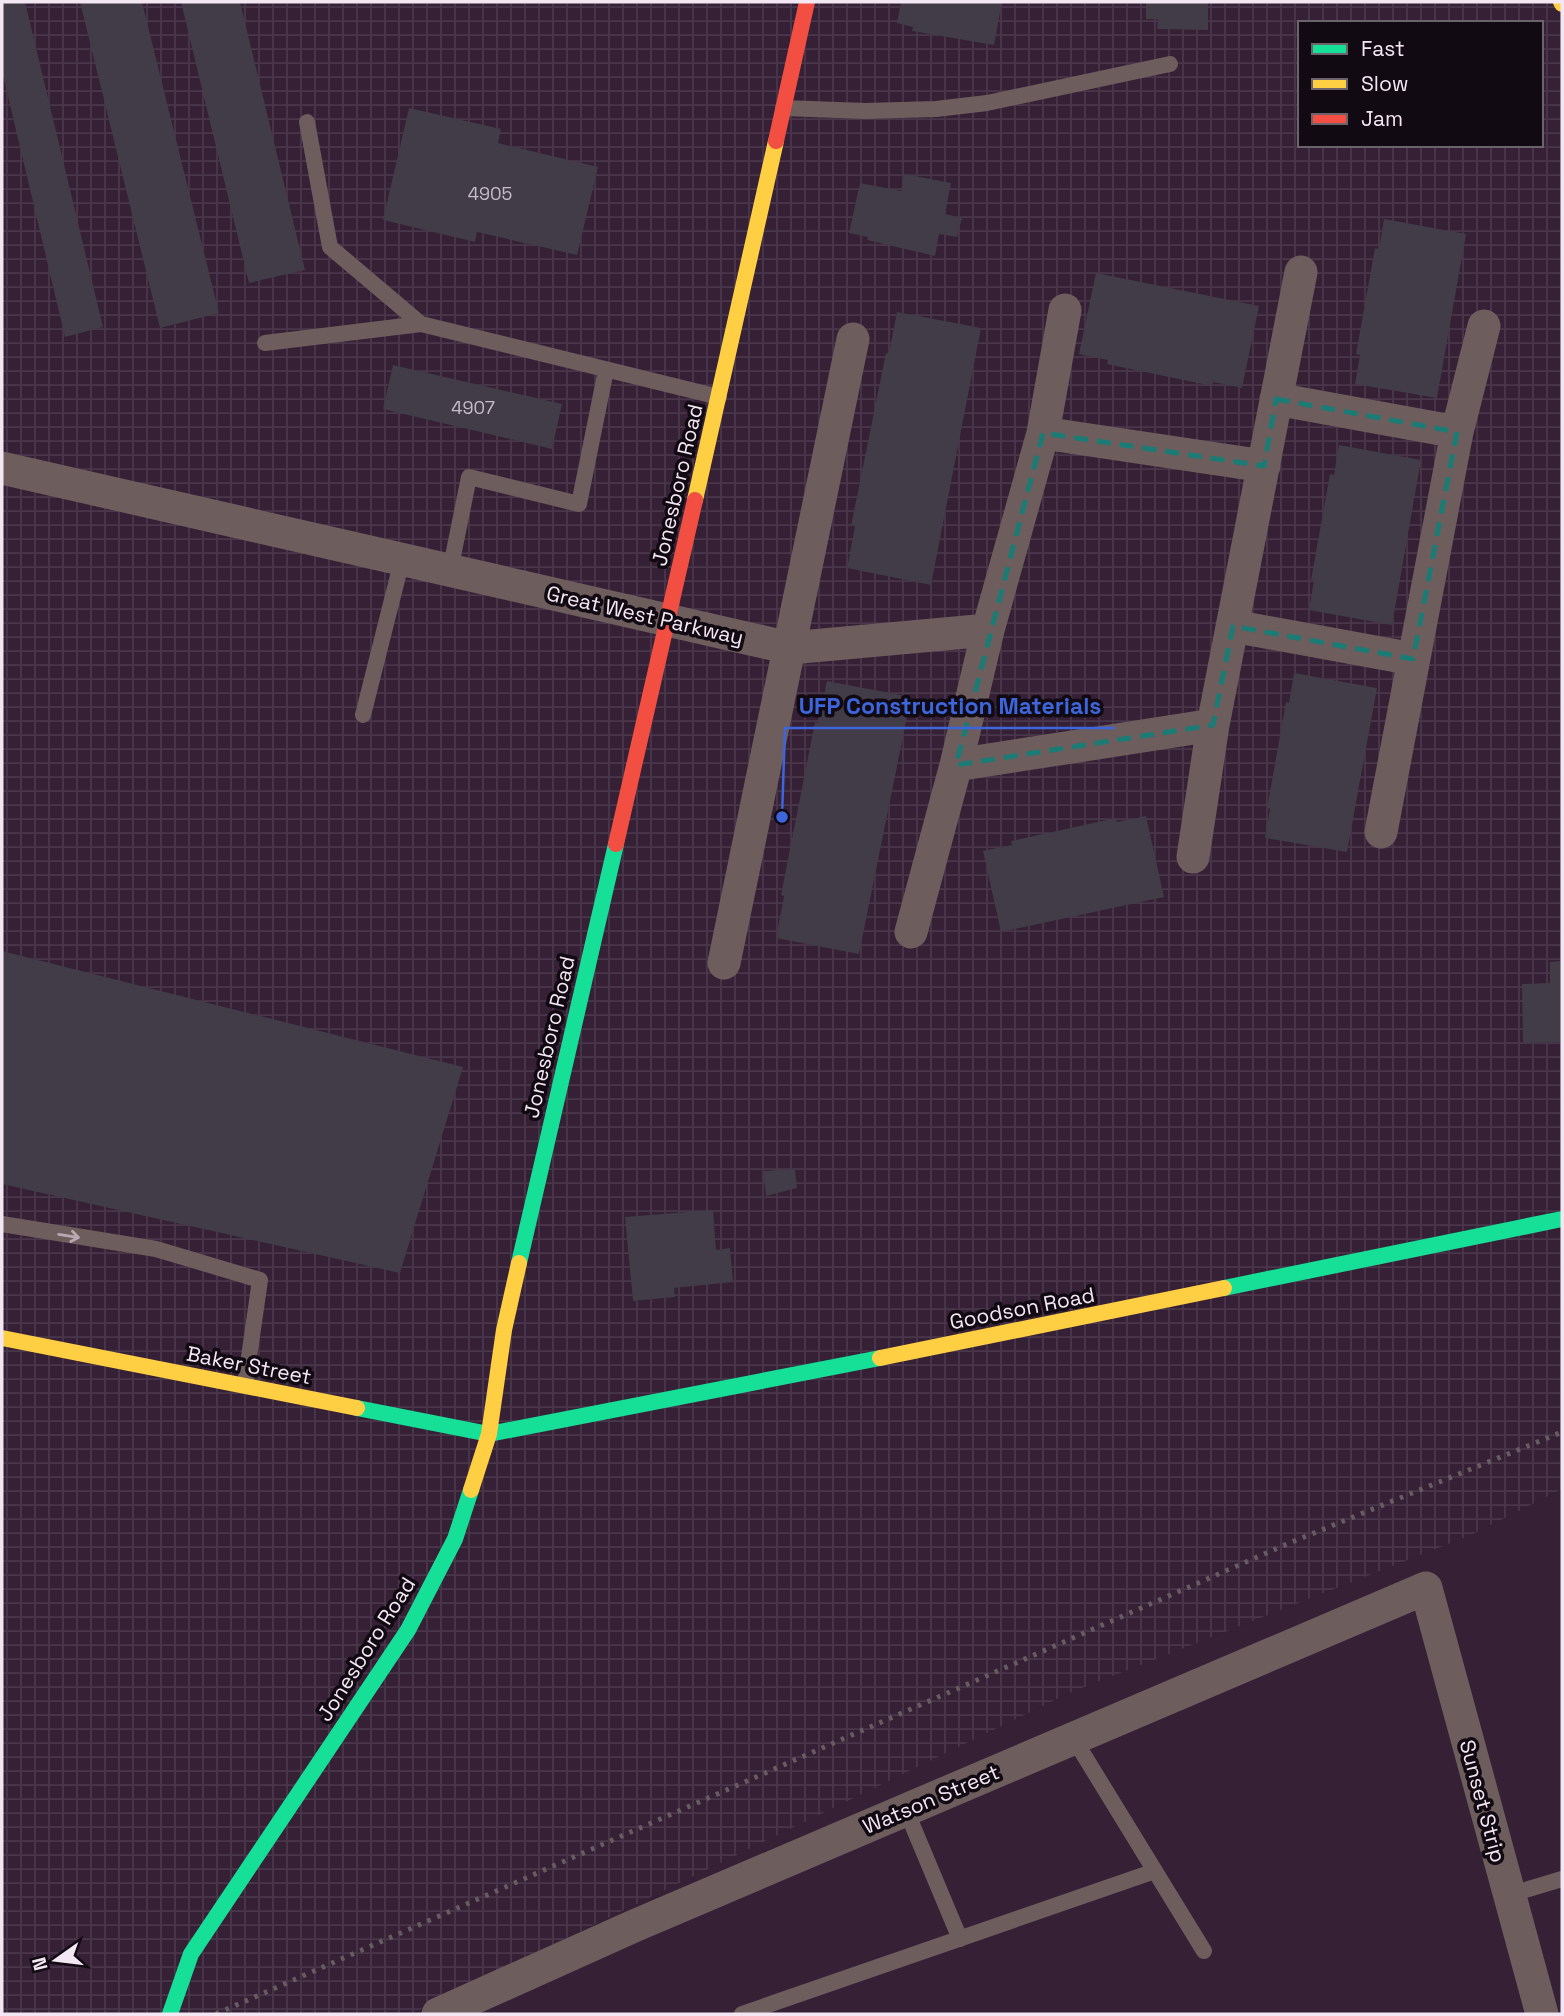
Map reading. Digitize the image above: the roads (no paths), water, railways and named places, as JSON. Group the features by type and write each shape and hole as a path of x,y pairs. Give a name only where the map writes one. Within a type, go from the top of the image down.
{"street":[{"name":"Jonesboro Road","path":"170,2014 191,1954 408,1630 455,1539 489,1434 504,1329 719,397 807,2"},
{"path":"1193,857 1213,725 1301,272"},
{"path":"911,932 1042,433 1066,310"},
{"path":"1381,832 1457,432 1484,326"},
{"path":"724,963 853,339"},
{"path":"1276,399 1457,432"},
{"path":"1042,433 1264,466"},
{"name":"Great West Parkway","path":"2,468 790,648 989,630"},
{"path":"1233,626 1413,659"},
{"path":"956,765 1213,725"},
{"name":"Goodson Road","path":"489,1434 981,1338 1562,1219"},
{"name":"Baker Street","path":"2,1338 489,1434"},
{"name":"Watson Street","path":"439,2014 634,1926 1426,1588"},
{"name":"Sunset Strip","path":"1426,1588 1542,2014"}],"lane":[{"path":"783,108 865,111 936,109 987,103 1170,64"},
{"path":"307,122 330,247 421,324"},
{"path":"265,343 421,324 719,397"},
{"path":"450,570 470,477 579,504 606,370"},
{"path":"363,715 402,560"},
{"path":"2,1224 156,1249 260,1280 245,1386"},
{"path":"1074,1739 1204,1951"},
{"path":"906,1810 960,1939"},
{"path":"742,2014 1155,1871"},
{"path":"1509,1895 1562,1879"}],"railway":[{"path":"216,2014 1287,1544 1562,1432"}],"place":[{"name":"UFP Construction Materials","path":"782,817"}]}
